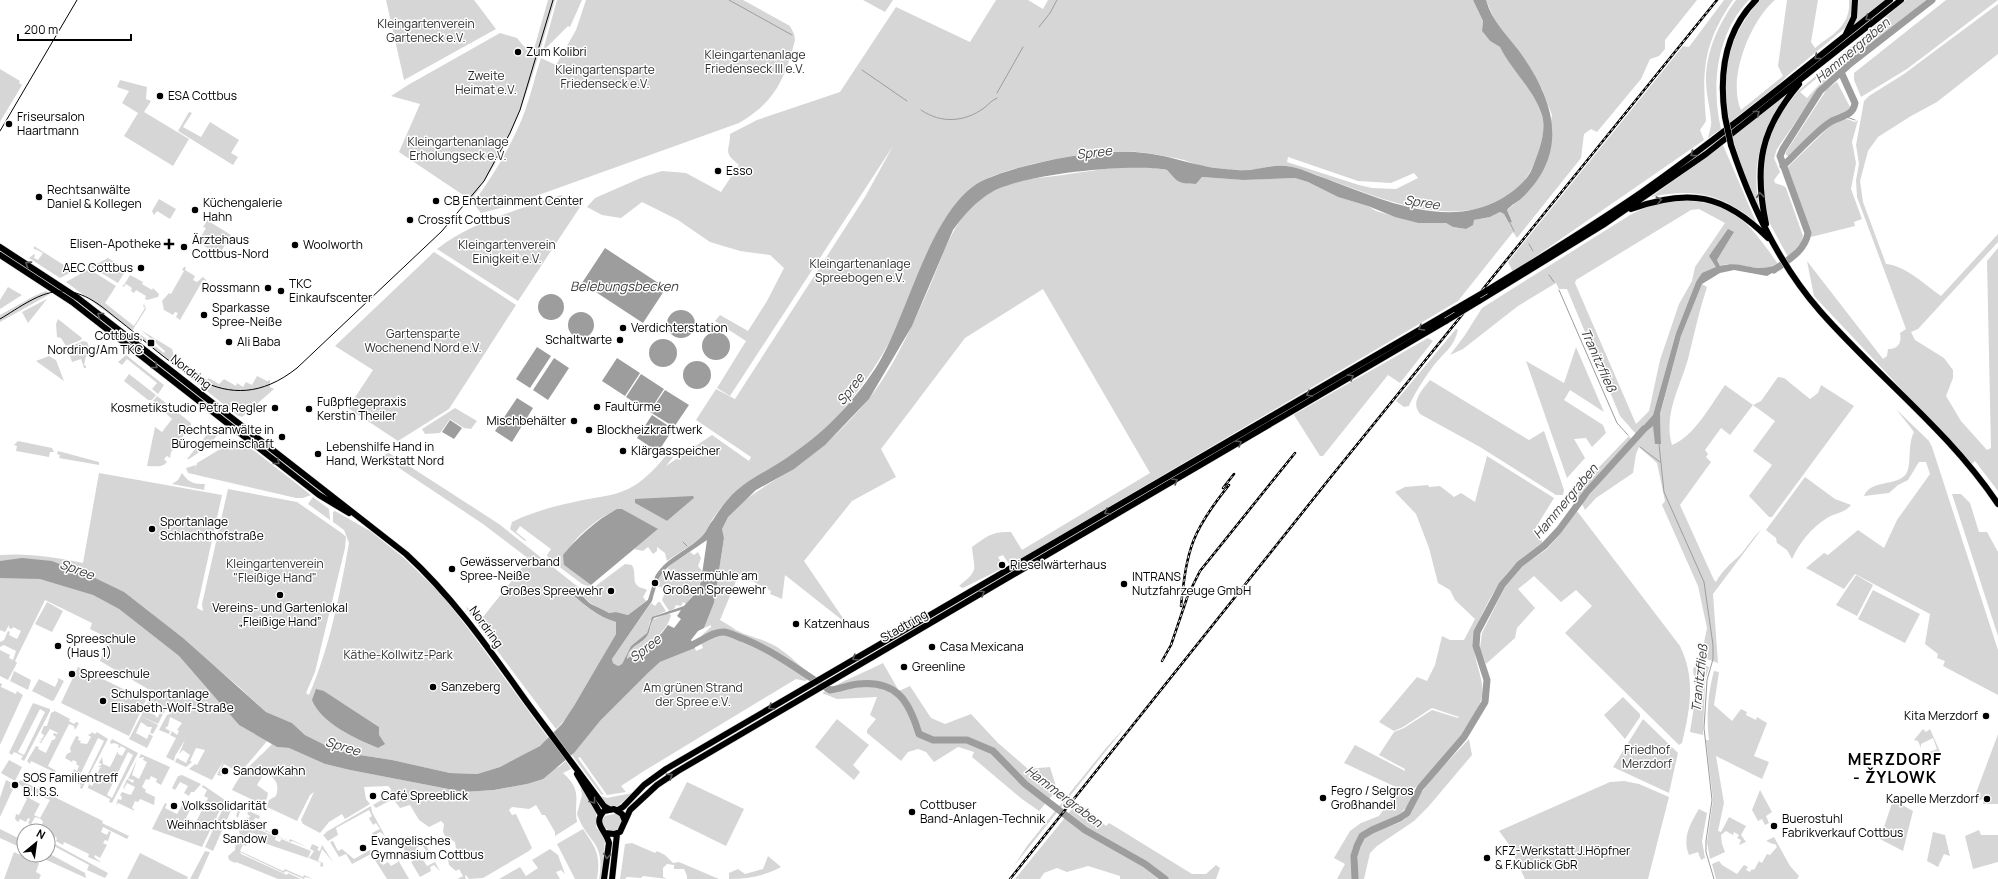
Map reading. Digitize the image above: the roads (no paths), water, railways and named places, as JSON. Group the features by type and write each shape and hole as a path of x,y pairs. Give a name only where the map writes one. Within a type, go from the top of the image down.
{"main road":[{"path":"1756,0 1738,24 1727,49 1722,84 1725,117 1731,144 1745,184 1773,244 1791,273 1836,328 1954,448 1998,504"},
{"path":"1845,36 1854,17 1855,0"},
{"name":"Stadtring","path":"618,810 624,807 651,779 666,769 1486,291 1565,243 1641,192 1890,0"},
{"path":"1622,212 1706,154 1901,0"},
{"path":"1768,233 1760,189 1760,169 1764,144 1778,114 1808,74"},
{"path":"1622,212 1661,198 1690,197 1706,199 1737,212 1773,244"},
{"name":"Stadtring","path":"612,879 617,834 623,829 625,820 630,810 657,785 816,690 1206,463 1539,266 1622,212"},
{"name":"Nordring","path":"0,247 56,282 406,554 445,593 478,633 572,764 604,806 609,809"},
{"name":"Nordring","path":"0,255 49,286 326,500 363,520"},
{"path":"49,286 56,282"},
{"name":"Nordring","path":"572,764 584,790 601,815"},
{"path":"604,879 608,843 605,833 600,826 601,815 609,809 618,810 625,820"},
{"path":"605,833 617,834"}],"water":[{"name":"Spree","path":"1473,0 1486,0 1496,21 1531,69 1541,87 1548,105 1552,124 1552,143 1547,161 1538,179 1523,197 1507,210 1512,222 1509,223 1504,214 1500,212 1490,217 1474,220 1473,225 1466,229 1453,227 1446,223 1418,223 1395,217 1368,206 1338,197 1308,182 1295,178 1243,180 1202,177 1196,184 1190,184 1179,182 1167,170 1151,168 1104,169 1052,175 1007,186 992,192 976,204 953,230 912,326 869,399 825,445 794,469 756,490 728,517 722,529 724,538 714,603 704,628 698,631 691,640 693,644 695,643 695,648 660,662 600,721 574,753 543,779 527,784 494,790 464,792 325,764 289,748 277,747 239,725 179,656 119,609 93,595 40,579 0,578 0,561 22,558 52,561 95,578 124,592 183,638 266,712 292,723 305,735 329,747 347,753 392,760 450,773 477,774 500,767 540,746 562,724 616,634 616,622 603,617 585,605 569,591 579,593 591,604 609,613 616,612 628,615 653,596 652,601 612,659 613,663 618,666 622,664 631,646 647,633 652,617 684,606 698,590 701,581 707,540 669,566 658,577 656,575 666,563 697,541 706,532 710,523 736,491 748,481 788,457 814,438 836,418 856,395 875,369 887,347 935,236 950,212 967,192 986,179 1022,167 1064,157 1108,152 1127,152 1152,154 1213,168 1249,170 1273,166 1291,167 1307,171 1369,195 1414,208 1436,212 1458,212 1480,208 1506,196 1519,186 1526,178 1532,169 1543,136 1542,115 1534,97 1510,64 1500,47 1490,41 1482,31 1483,21","holes":["681,610 677,616 681,619 674,628 668,625 662,633 627,659 632,648 647,636 654,618"]},
{"path":"1728,229 1734,232 1717,260 1720,266 1735,264 1762,268 1778,264 1781,268 1767,276 1734,270 1720,273 1702,284 1681,336 1660,414 1661,444 1655,444 1653,426 1639,437 1636,434 1653,415 1676,333 1696,282 1702,273 1716,267 1709,256"},
{"name":"Belebungsbecken","path":"605,248 666,288 643,323 582,283"},
{"path":"551,294 560,298 564,307 560,316 551,320 542,316 538,307 542,298"},
{"path":"681,310 691,314 695,324 691,334 681,338 671,334 667,324 671,314"},
{"path":"581,312 590,316 594,325 590,334 581,338 572,334 568,325 572,316"},
{"path":"716,332 726,336 730,346 726,356 716,360 706,356 702,346 706,336"},
{"path":"663,339 673,343 677,353 673,363 663,367 653,363 649,353 653,343"},
{"path":"537,347 551,356 530,388 516,379"},
{"path":"554,358 569,368 548,400 533,390"},
{"path":"617,358 640,373 625,396 602,381"},
{"path":"697,361 707,365 711,375 707,385 697,389 687,385 683,375 687,365"},
{"path":"641,374 664,389 649,412 626,397"},
{"path":"665,390 689,405 674,427 650,412"},
{"path":"517,398 533,408 512,442 495,431"},
{"path":"652,415 673,429 658,452 637,438"},
{"path":"450,420 462,428 454,439 442,432"},
{"path":"693,496 694,498 667,521 635,503 635,499"},
{"path":"617,509 622,509 658,529 591,585 564,565 563,555 588,529"},
{"path":"316,689 324,691 379,727 379,735 385,744 378,748 359,740 331,723 317,709 312,700"}],"waterway":[{"path":"729,0 792,35"},
{"path":"1039,27 1050,13 1057,0"},
{"name":"Hammergraben","path":"1774,270 1800,250 1808,233 1780,156 1783,149 1820,91 1851,63 1932,0"},
{"path":"997,93 1023,47"},
{"path":"862,70 907,101"},
{"path":"1783,166 1827,124 1852,111 1855,103 1841,72"},
{"path":"921,110 937,118 953,120 977,113 997,98"},
{"path":"1846,117 1855,120"},
{"name":"Tranitzfließ","path":"1510,223 1514,231"},
{"name":"Tranitzfließ","path":"1529,244 1533,251"},
{"name":"Tranitzfließ","path":"1549,275 1554,282"},
{"name":"Tranitzfließ","path":"1559,290 1617,423 1628,435"},
{"name":"Hammergraben","path":"1355,879 1354,856 1362,836 1400,818 1407,813 1420,788 1464,737 1485,702 1487,680 1476,646 1477,632 1502,585 1520,564 1544,546 1559,530 1587,492 1644,429"},
{"name":"Tranitzfließ","path":"1659,444 1664,492 1704,582 1713,645 1713,659 1707,680 1704,728 1712,800 1706,841 1706,852 1714,879"},
{"name":"Tranitzfließ","path":"1640,447 1660,462"},
{"path":"683,542 687,546"},
{"path":"650,600 657,577 660,573"},
{"name":"Hammergraben","path":"687,647 719,632 724,632 756,644 767,650 830,690 858,684 883,685 892,689 906,703 919,734 933,740 967,740 993,751 1025,784 1085,830 1145,864 1165,879"}],"tram line":[{"path":"0,131 77,0"},
{"path":"0,319 38,297 54,292 71,292 92,300 98,304 179,368 200,380 223,389 246,390 271,384 297,368 442,231 484,181 510,133 520,110 553,0"}],"railway":[{"path":"1010,879 1330,478 1717,0"},
{"path":"1162,661 1171,645 1188,595 1200,571 1295,453"},
{"path":"1223,488 1234,474"},
{"path":"1181,606 1186,569 1193,541 1207,515 1229,485"}],"place":[{"name":"Zum Kolibri","path":"518,52"},
{"name":"ESA Cottbus","path":"160,96"},
{"name":"Friseursalon Haartmann","path":"9,124"},
{"name":"Esso","path":"718,171"},
{"name":"Rechtsanwälte Daniel & Kollegen","path":"39,197"},
{"name":"CB Entertainment Center","path":"436,201"},
{"name":"Küchengalerie Hahn","path":"195,210"},
{"name":"Crossfit Cottbus","path":"410,220"},
{"name":"Elisen-Apotheke","path":"169,244"},
{"name":"Woolworth","path":"295,245"},
{"name":"Ärztehaus Cottbus-Nord","path":"184,247"},
{"name":"AEC Cottbus","path":"141,268"},
{"name":"Rossmann","path":"268,288"},
{"name":"TKC Einkaufscenter","path":"281,291"},
{"name":"Sparkasse Spree-Neiße","path":"204,315"},
{"name":"Verdichterstation","path":"623,328"},
{"name":"Schaltwarte","path":"620,340"},
{"name":"Ali Baba","path":"229,342"},
{"name":"Cottbus, Nordring/Am TKC","path":"151,343"},
{"name":"Faultürme","path":"597,407"},
{"name":"Kosmetikstudio Petra Regler","path":"275,408"},
{"name":"Fußpflegepraxis Kerstin Theiler","path":"309,409"},
{"name":"Mischbehälter","path":"574,421"},
{"name":"Blockheizkraftwerk","path":"589,430"},
{"name":"Rechtsanwälte in Bürogemeinschaft","path":"282,437"},
{"name":"Klärgasspeicher","path":"623,451"},
{"name":"Lebenshilfe Hand in Hand, Werkstatt Nord","path":"318,454"},
{"name":"Sportanlage Schlachthofstraße","path":"152,529"},
{"name":"Rieselwärterhaus","path":"1002,565"},
{"name":"Gewässerverband Spree-Neiße","path":"452,569"},
{"name":"Wassermühle am Großen Spreewehr","path":"655,583"},
{"name":"INTRANS Nutzfahrzeuge GmbH","path":"1124,584"},
{"name":"Großes Spreewehr","path":"611,591"},
{"name":"Vereins- und Gartenlokal „Fleißige Hand”","path":"280,595"},
{"name":"Katzenhaus","path":"796,624"},
{"name":"Spreeschule (Haus 1)","path":"58,646"},
{"name":"Casa Mexicana","path":"932,647"},
{"name":"Greenline","path":"904,667"},
{"name":"Spreeschule","path":"72,674"},
{"name":"Sanzeberg","path":"433,687"},
{"name":"Schulsportanlage Elisabeth-Wolf-Straße","path":"103,701"},
{"name":"Kita Merzdorf","path":"1986,716"},
{"name":"SandowKahn","path":"225,771"},
{"name":"SOS Familientreff B.I.S.S.","path":"15,785"},
{"name":"Café Spreeblick","path":"373,796"},
{"name":"Fegro / Selgros Großhandel","path":"1323,798"},
{"name":"Kapelle Merzdorf","path":"1987,799"},
{"name":"Volkssolidarität","path":"174,806"},
{"name":"Cottbuser Band-Anlagen-Technik","path":"912,812"},
{"name":"Buerostuhl Fabrikverkauf Cottbus","path":"1774,826"},
{"name":"Weihnachtsbläser Sandow","path":"275,832"},
{"name":"Evangelisches Gymnasium Cottbus","path":"363,848"},
{"name":"KFZ-Werkstatt J.Höpfner & F.Kublick GbR","path":"1487,858"}],"district":[{"name":"MERZDORF - ŽYLOWK","path":"1895,768"}],"park label":[{"name":"Kleingartenverein Garteneck e.V.","path":"426,31"},
{"name":"Kleingartenanlage Friedenseck III e.V.","path":"755,62"},
{"name":"Kleingartensparte Friedenseck e.V.","path":"605,77"},
{"name":"Zweite Heimat e.V.","path":"486,83"},
{"name":"Kleingartenanlage Erholungseck e.V.","path":"458,149"},
{"name":"Kleingartenverein Einigkeit e.V.","path":"507,252"},
{"name":"Kleingartenanlage Spreebogen e.V.","path":"860,271"},
{"name":"Gartensparte Wochenend Nord e.V.","path":"423,341"},
{"name":"Kleingartenverein \"Fleißige Hand\"","path":"275,571"},
{"name":"Käthe-Kollwitz-Park","path":"398,655"},
{"name":"Am grünen Strand der Spree e.V.","path":"693,695"},
{"name":"Friedhof Merzdorf","path":"1647,757"}]}
